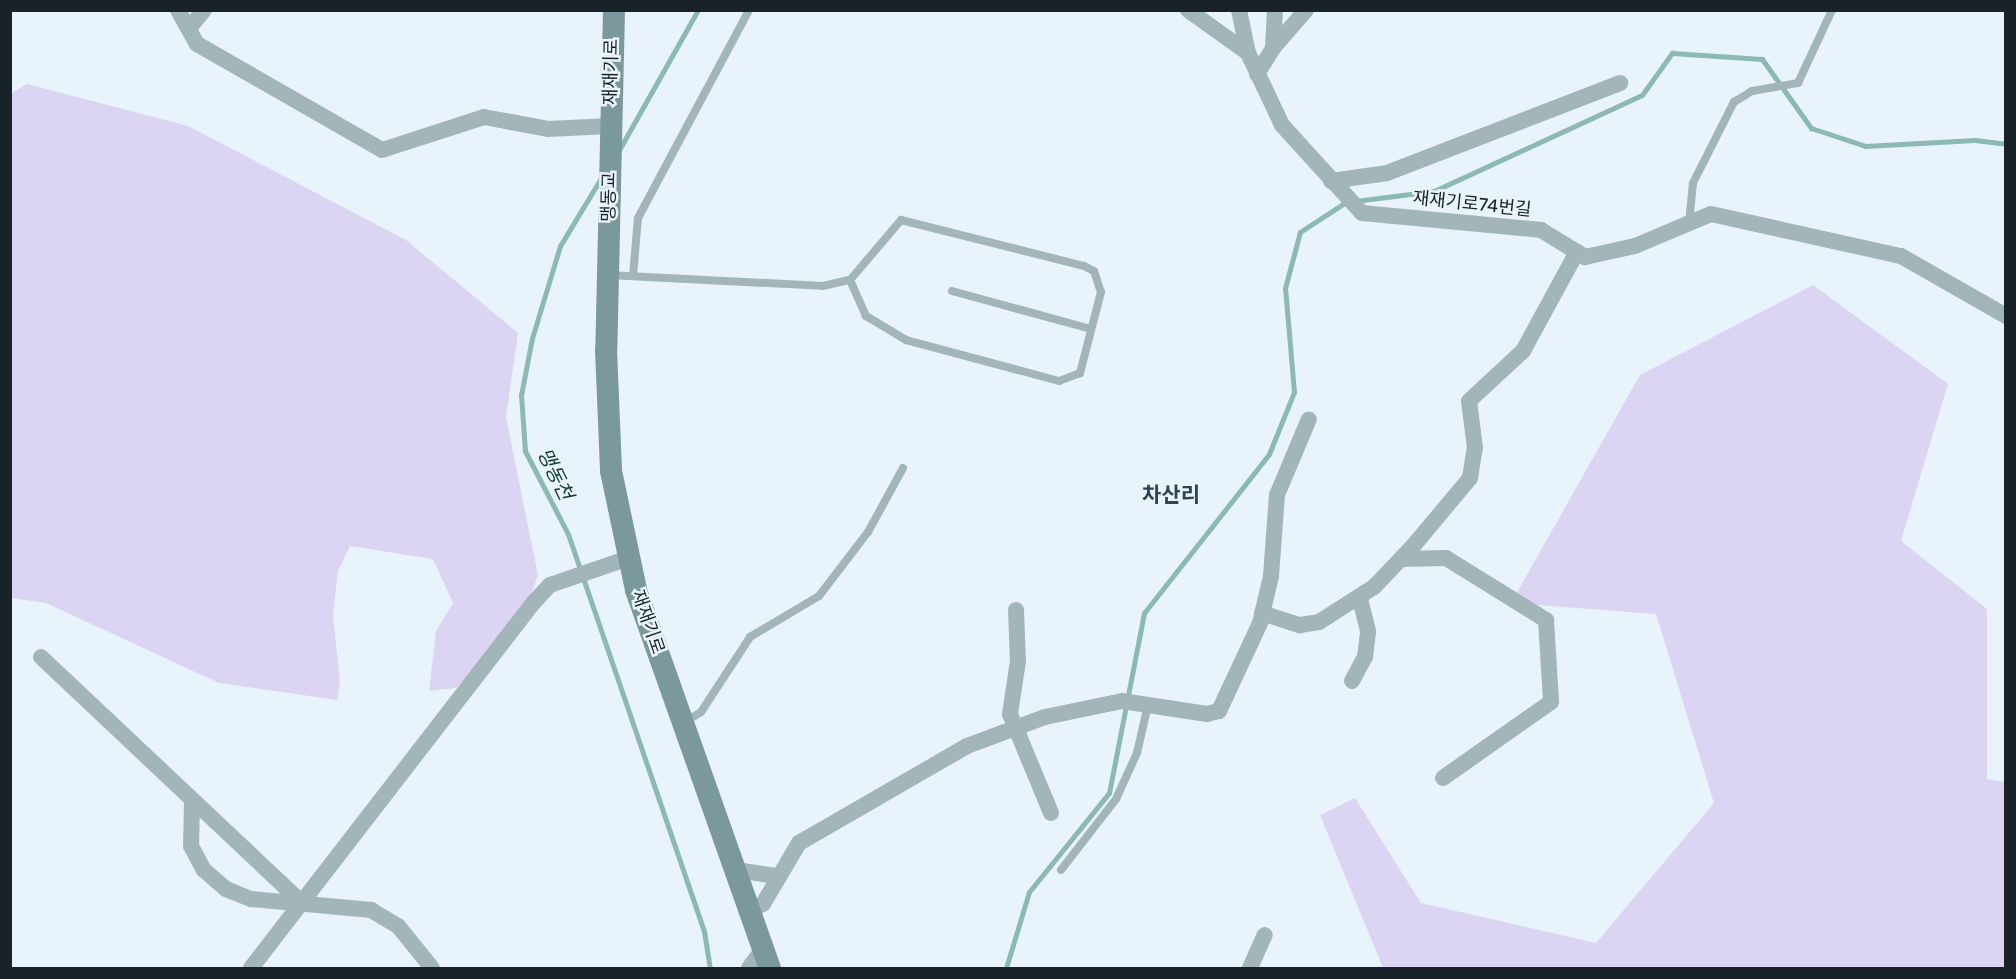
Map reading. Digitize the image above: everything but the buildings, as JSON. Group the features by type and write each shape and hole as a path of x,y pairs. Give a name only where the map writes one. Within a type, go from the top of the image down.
{"street":[{"path":"178,10 190,26 197,44 382,150 484,117 548,129 610,130"},
{"path":"190,26 204,10"},
{"name":"재재기로","path":"610,130 614,10"},
{"path":"1188,10 1248,53"},
{"name":"재재기로74번길","path":"1239,10 1248,53 1282,124 1362,213 1541,230 1577,252"},
{"path":"1273,48 1275,10"},
{"path":"1257,74 1273,48 1306,10"},
{"path":"1337,187 1387,173 1620,83"},
{"name":"맹동교","path":"607,267 610,130"},
{"path":"1262,614 1300,625 1319,622 1360,598 1401,559 1470,478 1475,448 1469,401 1523,351 1577,252 1586,257 1635,246 1710,214 1901,256 2006,316"},
{"name":"재재기로","path":"607,267 611,471 629,558 683,723 767,959"},
{"path":"750,910 763,904 776,876 799,843 967,746 1045,717 1136,703 1207,714 1219,711 1247,659 1262,614 1277,495 1309,419"},
{"path":"251,969 440,717 500,652 550,585 598,566 629,558"},
{"path":"1401,559 1446,558 1546,620 1551,702 1443,778"},
{"path":"1352,681 1365,657 1368,631 1360,598"},
{"path":"1016,610 1014,729 1051,813"},
{"path":"41,657 192,803 300,901"},
{"path":"192,803 191,846 212,876 251,899 300,901 371,910 398,926 432,969"},
{"path":"735,870 776,876"},
{"path":"1250,969 1265,935"},
{"path":"749,969 767,959"}],"lane":[{"path":"633,276 638,218 749,10"},
{"path":"1689,223 1693,183 1734,102 1752,91 1773,90 1793,84 1815,54 1832,10"},
{"path":"607,267 633,276 823,286 850,280 901,220 1094,271 1101,292 1080,373 1059,381 906,340 866,316 850,280"},
{"path":"952,291 1091,329"},
{"path":"683,723 701,712 750,637 819,596 868,532 903,468"},
{"path":"1061,870 1116,799 1137,753 1136,703"}],"shaded area":[{"path":"27,84 188,126 406,240 518,333 506,417 538,575 521,622 456,688 429,691 436,631 453,603 433,559 350,546 338,571 333,616 340,682 337,700 219,683 46,603 11,598 10,94"},
{"path":"1813,285 1948,384 1901,541 1987,609 1987,779 2005,782 2005,968 1383,968 1320,815 1355,798 1421,903 1596,943 1714,803 1656,614 1511,603 1640,375"}],"waterway":[{"name":"맹동천","path":"619,150 698,10"},
{"path":"1355,201 1434,191 1642,95 1672,53 1762,59 1811,128 1865,146 1975,140 2006,144"},
{"name":"맹동천","path":"601,178 560,246 532,338 521,395 525,451 568,534 704,931 710,968"},
{"path":"1006,968 1029,892 1109,793 1144,613 1269,454 1294,392 1285,288 1300,232 1346,202"}],"district":[{"name":"차산리","path":"1171,495"}]}
